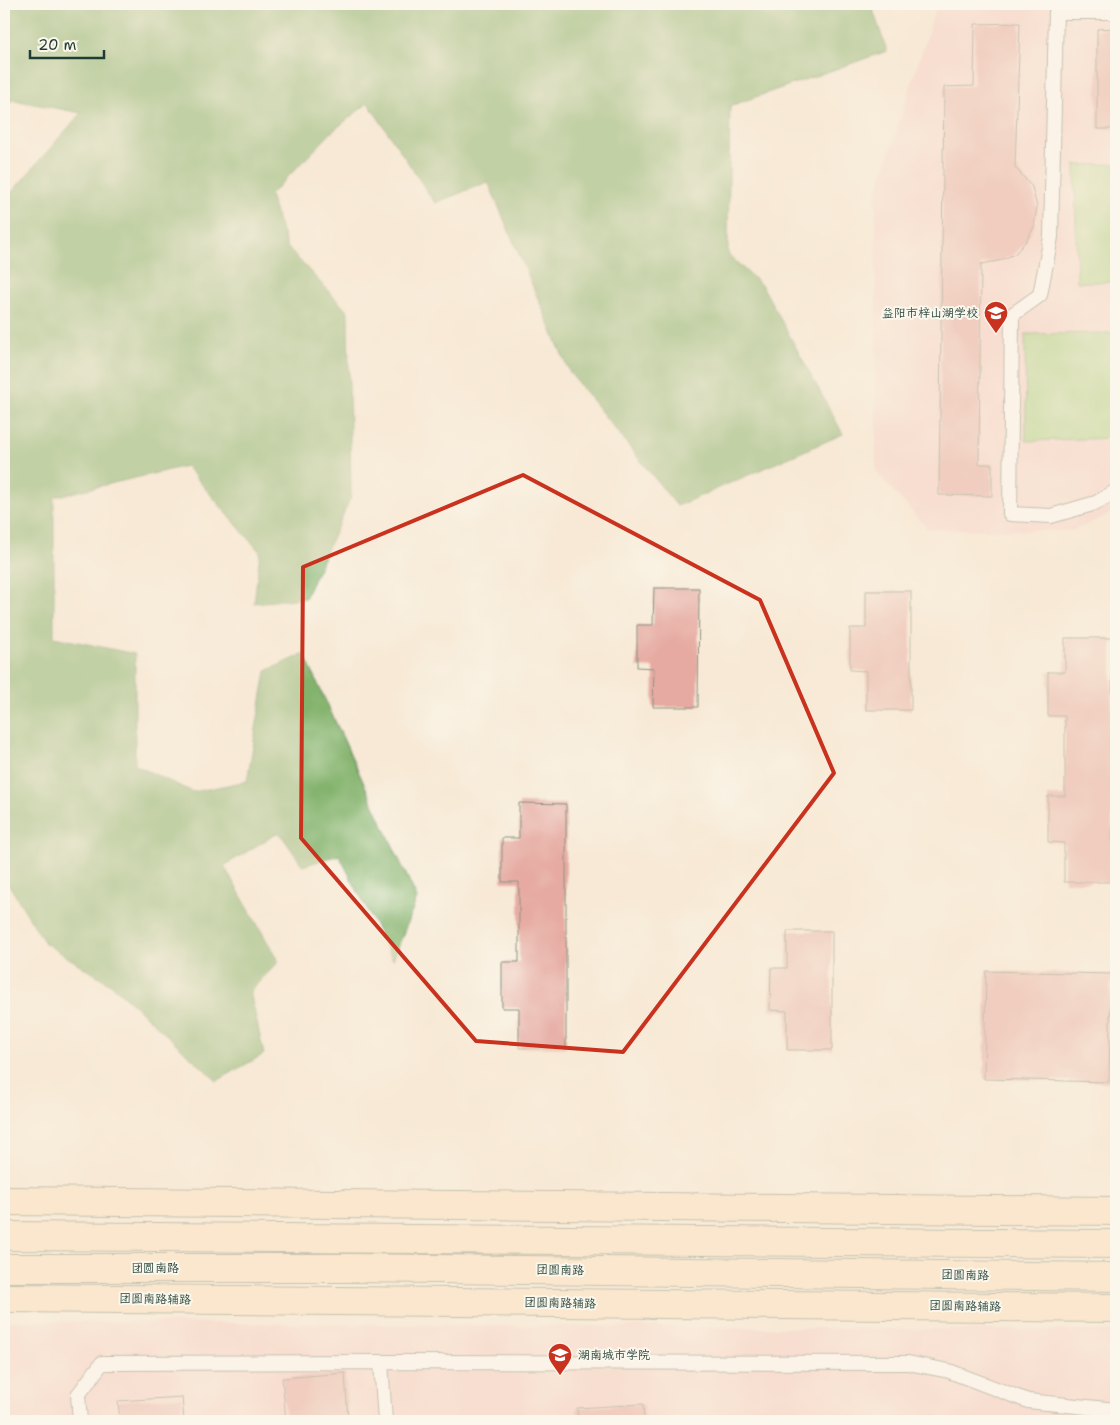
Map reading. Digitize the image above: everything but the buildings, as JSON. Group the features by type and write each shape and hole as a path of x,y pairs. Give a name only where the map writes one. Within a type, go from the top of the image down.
{"street":[{"path":"4,1201 1116,1211"},
{"path":"4,1236 1116,1244"},
{"name":"团圆南路","path":"4,1268 353,1268 1116,1277"},
{"name":"团圆南路辅路","path":"4,1298 1116,1308"}],"lane":[{"path":"1116,12 1056,12 1051,237 1040,295 1012,315 1010,514 1051,516 1096,503 1116,491"},
{"path":"80,1421 78,1395 102,1364 381,1362 908,1363 949,1371 1028,1401 1116,1410"},
{"path":"381,1362 385,1421"}],"highlighted area":[{"path":"523,475 760,600 834,773 623,1052 476,1041 301,838 303,567"}],"shaded area":[{"name":"益阳市梓山湖学校","path":"937,4 1116,4 1116,511 1073,531 928,529 876,472 876,196"},
{"name":"湖南城市学院","path":"4,1321 1116,1331 1116,1421 4,1421"}],"green space":[{"path":"4,4 871,4 887,51 730,106 728,254 763,287 843,434 677,506 570,373 488,182 435,203 368,103 333,131 270,195 287,247 348,312 351,497 305,598 254,603 260,552 186,466 54,497 54,637 135,654 135,765 193,792 247,781 266,671 304,654 417,898 393,960 339,855 303,866 279,832 224,866 279,962 250,991 264,1054 217,1081 112,985 45,943 4,877 4,201 81,113 13,100 4,105"},
{"path":"1116,164 1116,282 1077,282 1075,165"},
{"path":"1116,333 1116,438 1026,441 1025,334"}],"place":[{"name":"益阳市梓山湖学校","path":"996,334"},
{"name":"湖南城市学院","path":"560,1376"}]}
